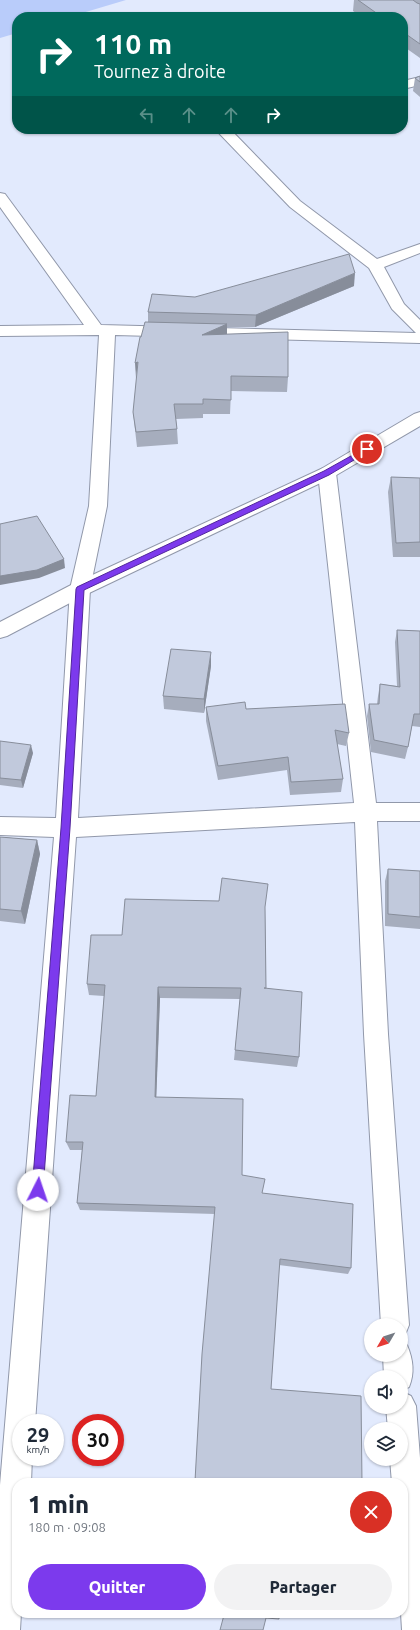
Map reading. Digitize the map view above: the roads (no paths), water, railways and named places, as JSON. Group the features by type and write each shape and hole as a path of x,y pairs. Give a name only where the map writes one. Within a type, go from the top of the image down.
{"street":[{"path":"408,84 420,81"},
{"path":"229,134 295,204 375,266 398,306 420,329"},
{"path":"0,197 102,331 98,506 80,589 66,828 16,1478"},
{"path":"0,219 18,220"},
{"path":"375,266 420,248"},
{"path":"0,331 102,331 420,338"},
{"path":"0,631 80,589 327,473 420,418"},
{"path":"327,473 366,812 376,1034 395,1318"},
{"path":"0,826 66,828 366,812 420,812"},
{"path":"402,1414 406,1478"},
{"path":"408,1498 418,1630"},
{"path":"4,1630 12,1527"}]}
